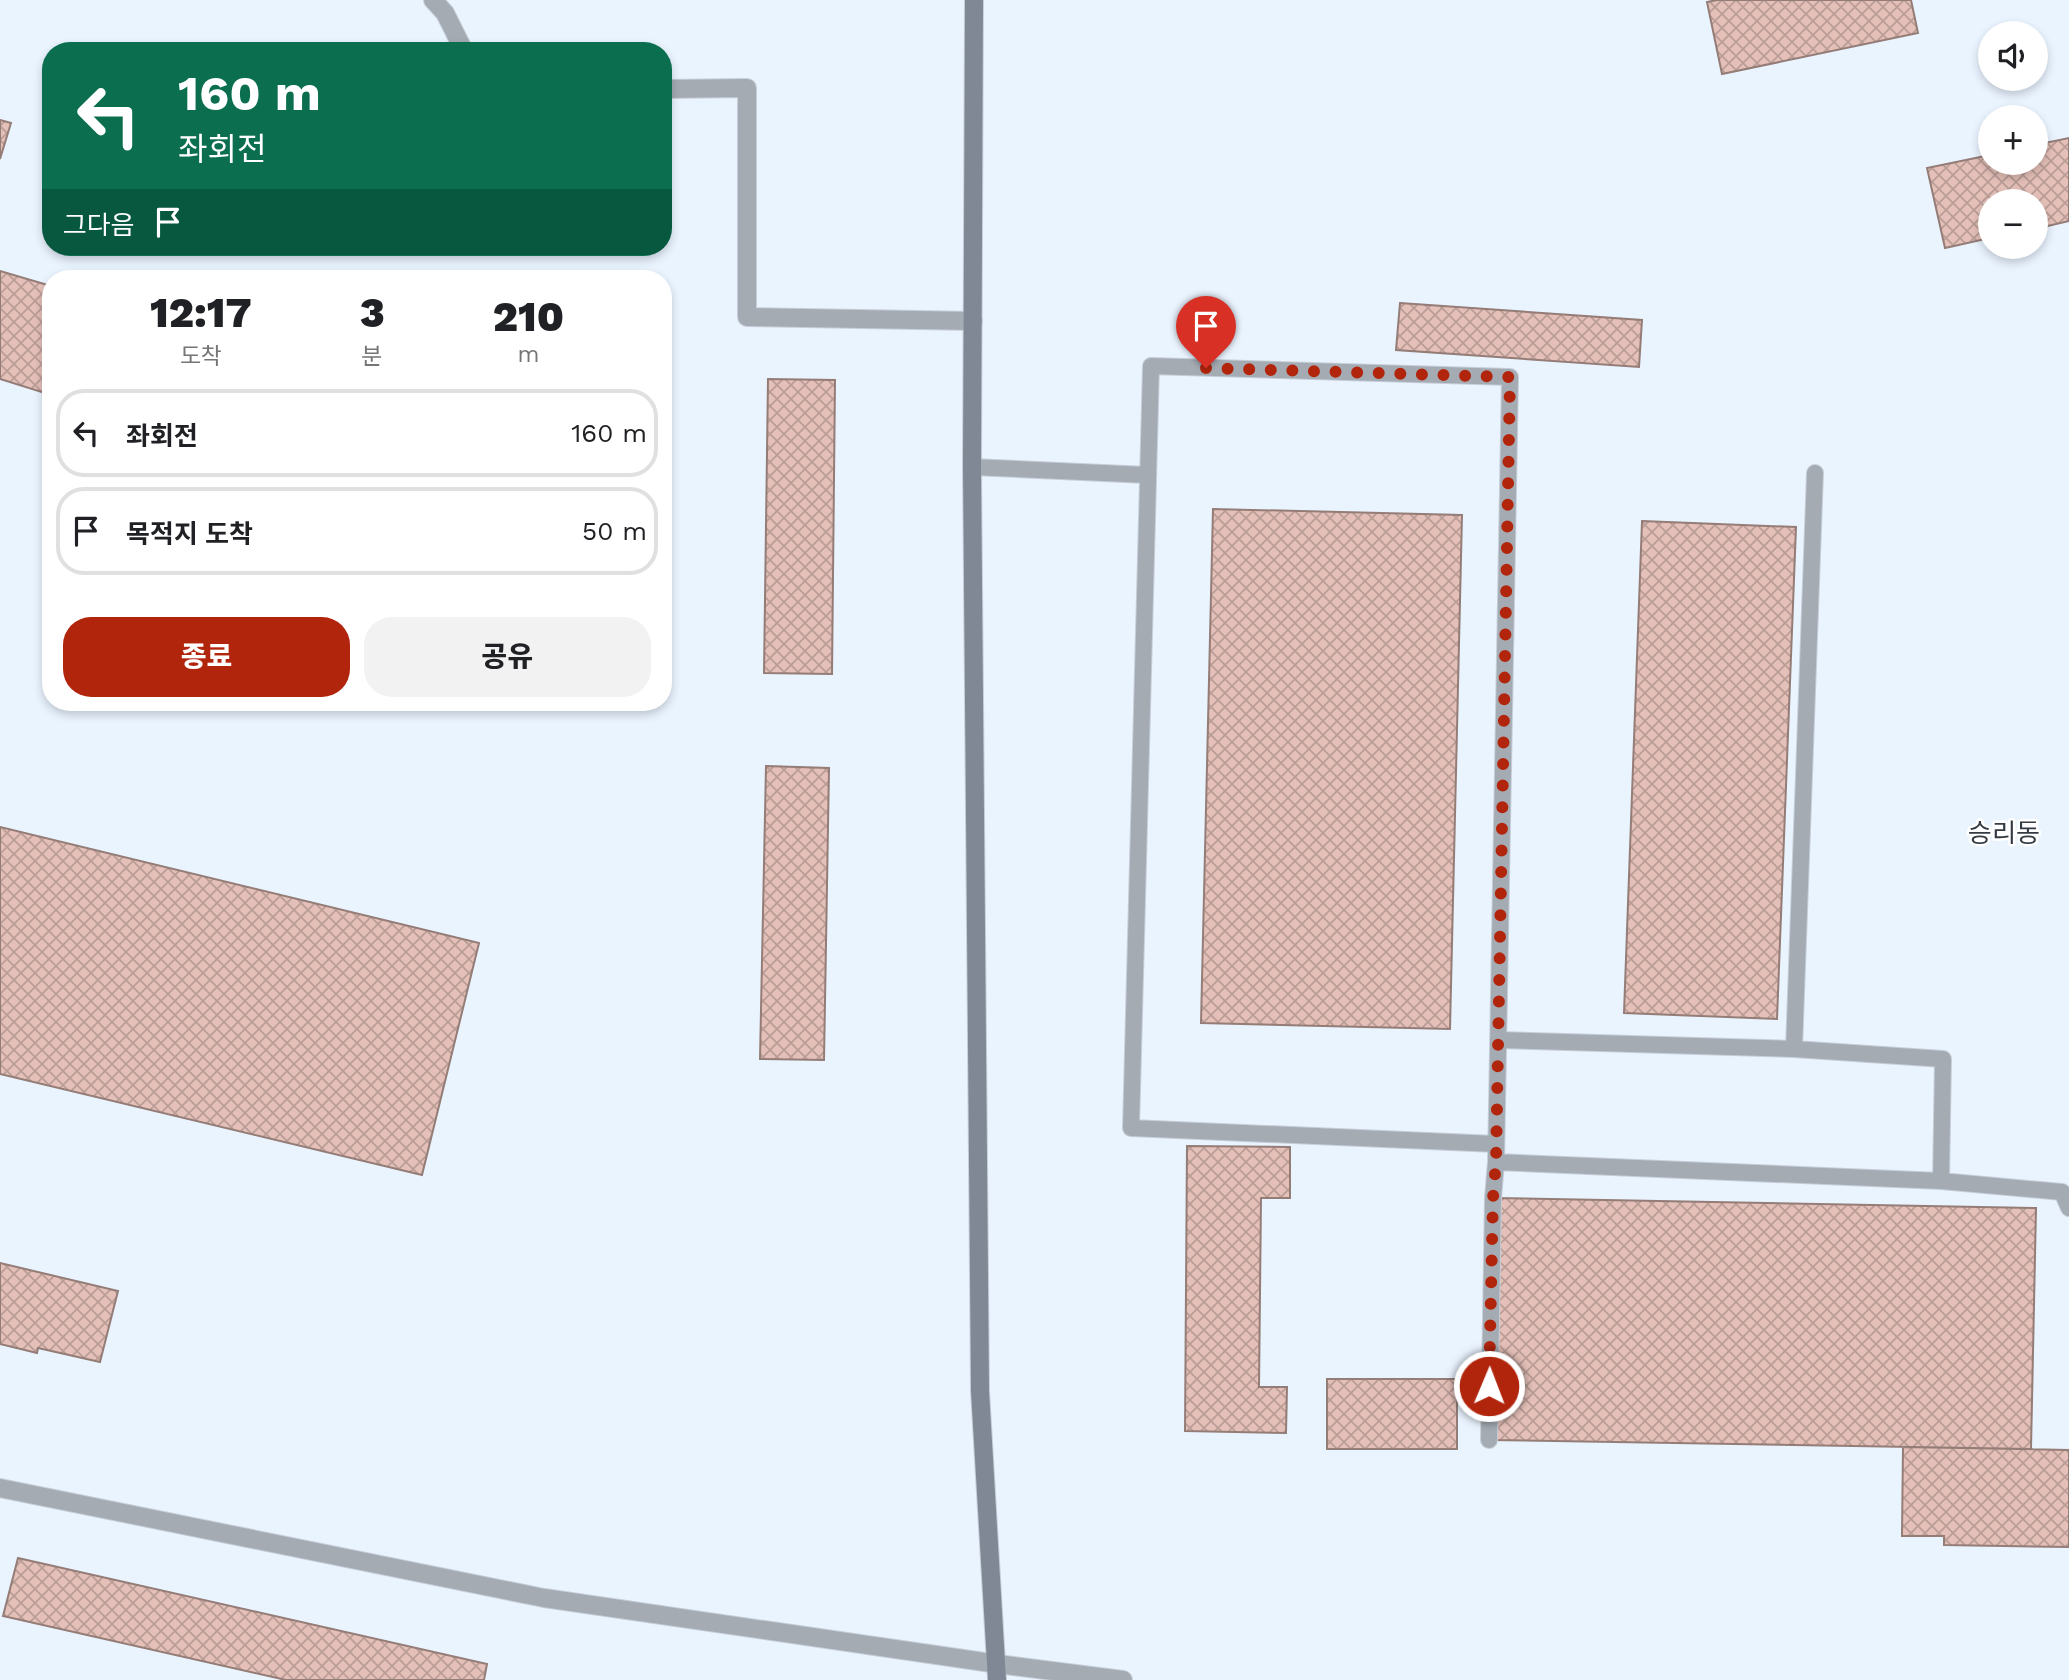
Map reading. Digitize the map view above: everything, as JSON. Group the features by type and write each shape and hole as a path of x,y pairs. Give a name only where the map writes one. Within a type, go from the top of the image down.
{"main road":[{"path":"974,0 972,467 980,1391 998,1672"}],"street":[{"path":"433,0 445,13 460,42"},
{"path":"672,89 747,88 747,317 973,321"},
{"path":"0,1488 544,1598 998,1672 1123,1680"}],"lane":[{"path":"1489,1440 1496,1162 1510,377 1151,366 1131,1128 1496,1144"},
{"path":"972,467 1147,475"},
{"path":"1794,1049 1815,473"},
{"path":"1498,1040 1794,1049 1943,1059 1941,1181"},
{"path":"1496,1162 1941,1181 2062,1192 2069,1208"}],"building":[{"path":"1911,0 1918,33 1722,74 1707,2"},
{"path":"0,120 11,123 0,159"},
{"path":"2069,138 2069,221 2048,226 2048,189 1978,189 1978,241 1945,248 1927,168 1978,157 1978,175 2048,175 2048,142"},
{"path":"0,271 42,283 42,392 0,379"},
{"path":"1400,303 1642,320 1639,367 1396,350"},
{"path":"768,379 835,380 832,674 764,673"},
{"path":"1213,509 1462,515 1450,1029 1201,1023"},
{"path":"1642,521 1796,527 1777,1019 1624,1013"},
{"path":"766,766 829,768 824,1060 760,1059"},
{"path":"0,827 479,943 422,1175 0,1074"},
{"path":"1187,1146 1290,1147 1290,1198 1261,1198 1259,1387 1287,1387 1286,1433 1185,1431"},
{"path":"1493,1198 2036,1208 2031,1449 1489,1440"},
{"path":"0,1263 118,1291 100,1362 38,1348 37,1353 0,1344"},
{"path":"1327,1379 1457,1379 1457,1449 1327,1449"},
{"path":"1903,1447 2069,1450 2069,1547 1944,1545 1944,1536 1902,1536"},
{"path":"18,1558 487,1664 484,1680 286,1680 3,1616"}],"district":[{"name":"승리동","path":"2004,833"}],"route":[{"path":"1206,368 1510,377 1496,1162 1489,1386"}]}
